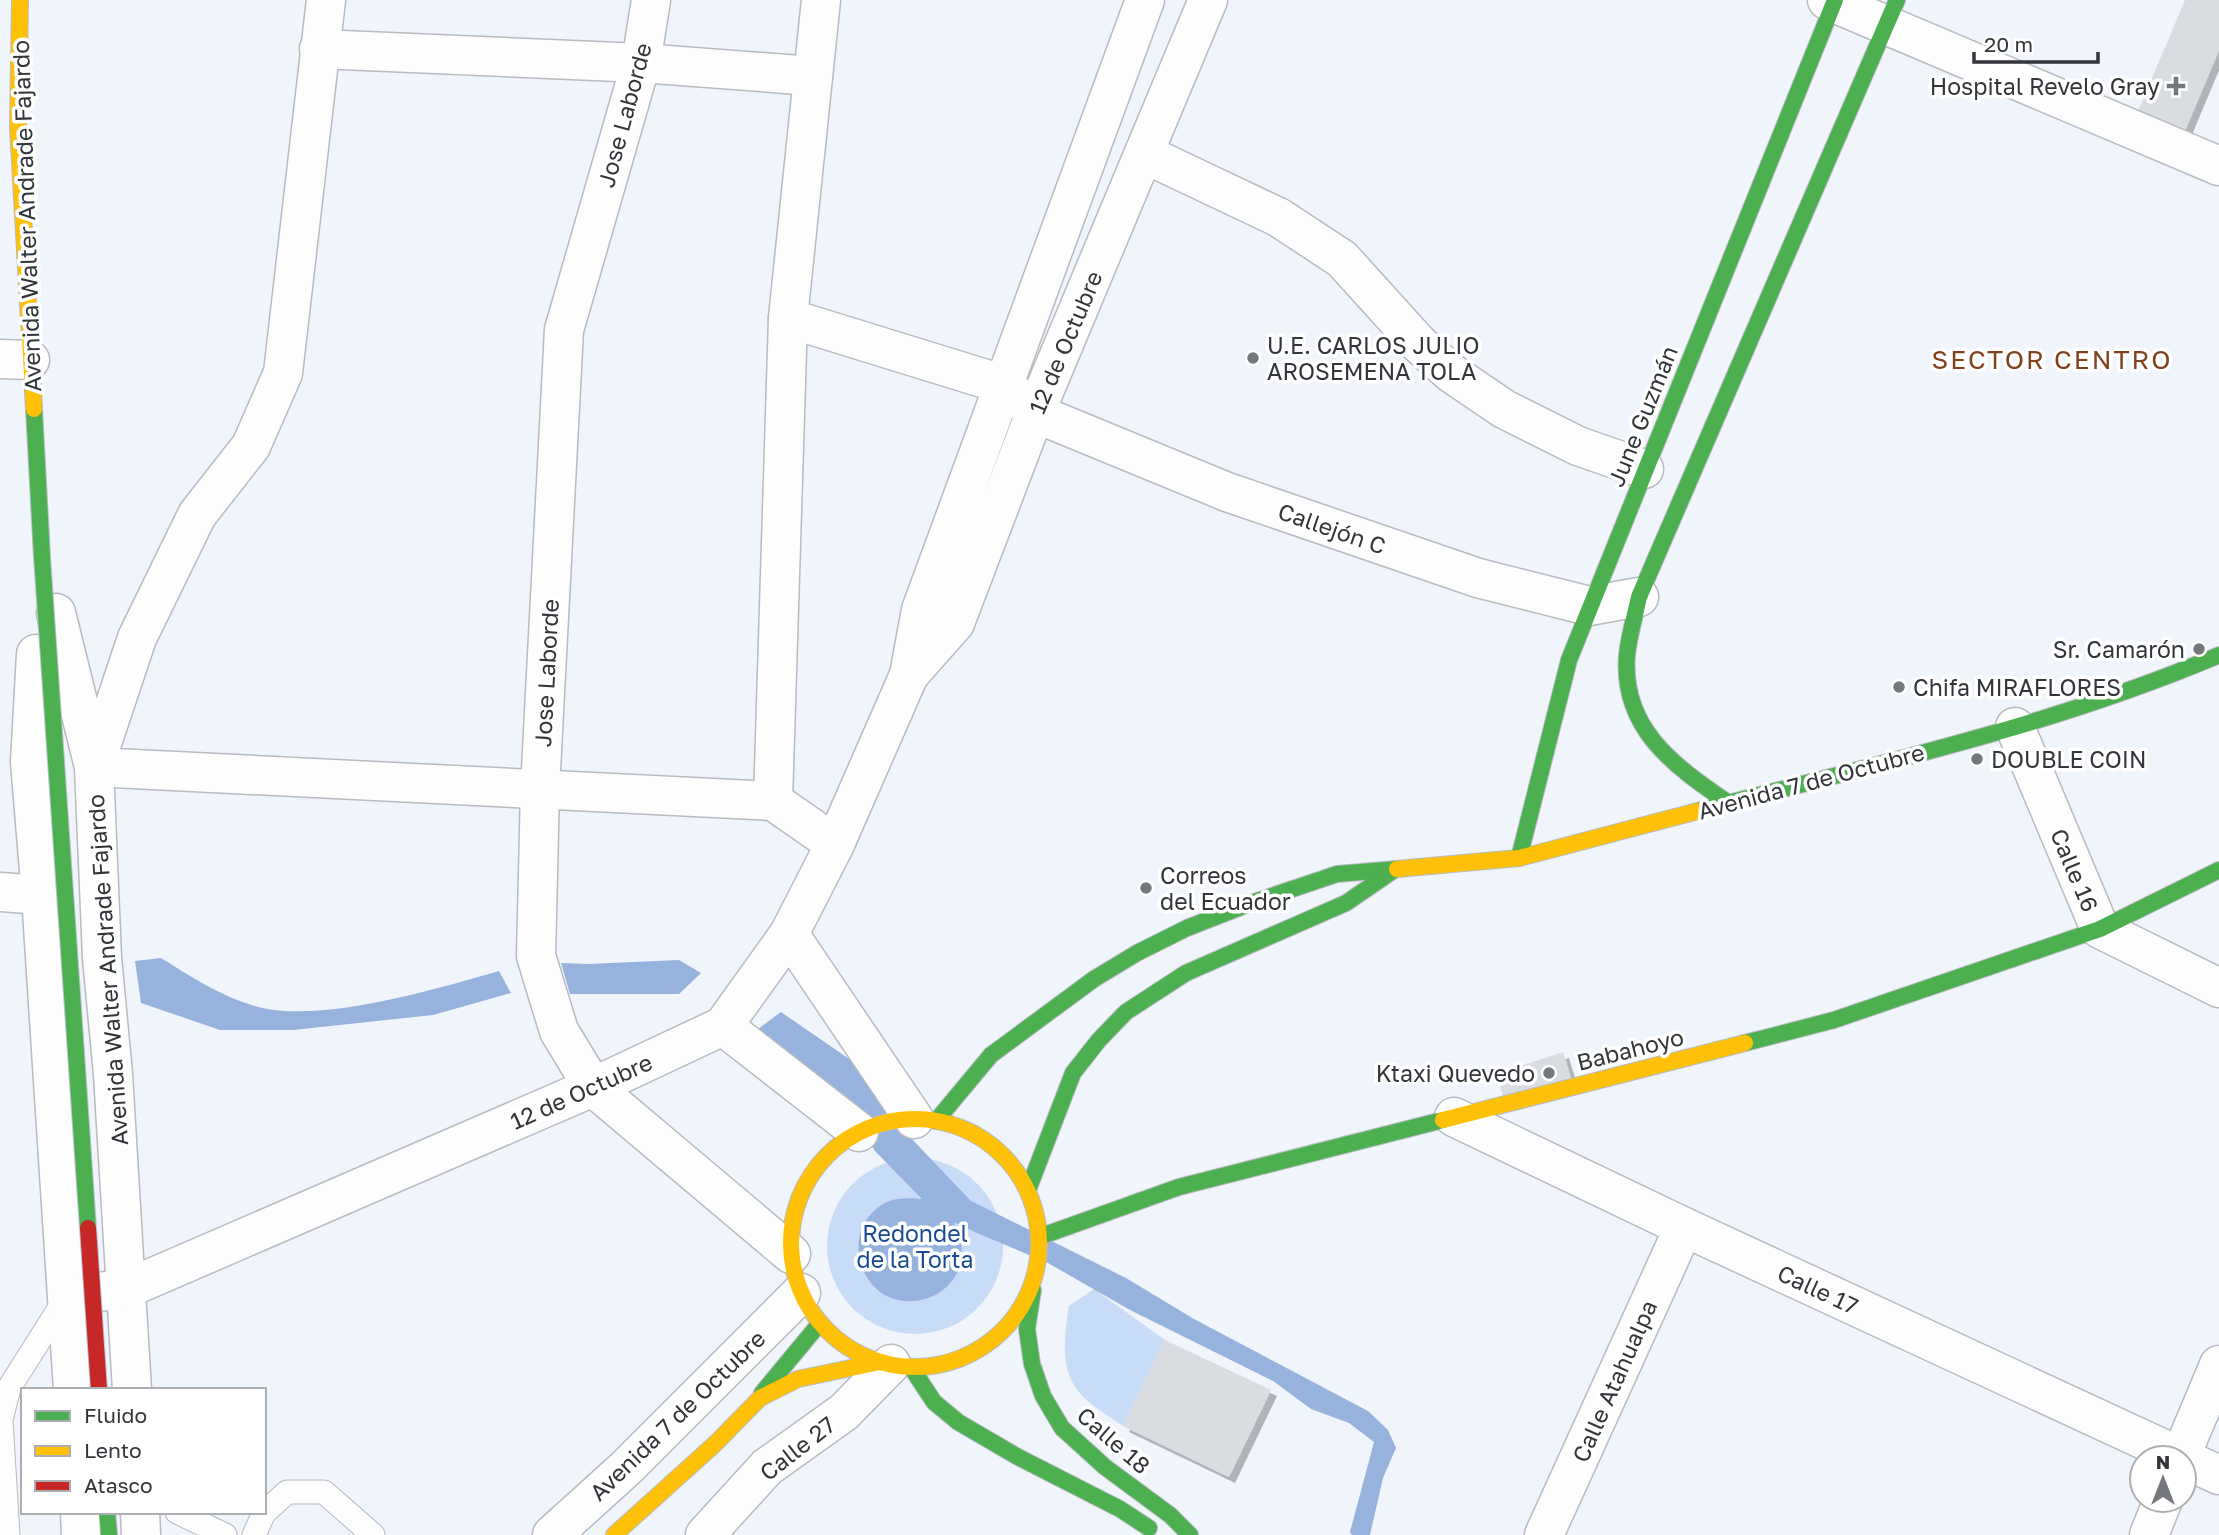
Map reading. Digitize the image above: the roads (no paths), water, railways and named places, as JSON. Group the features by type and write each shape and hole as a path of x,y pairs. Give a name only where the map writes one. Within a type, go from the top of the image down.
{"main road":[{"name":"Avenida Walter Andrade Fajardo","path":"20,0 15,359 42,557 99,1388"},
{"name":"June Guzmán","path":"1519,858 1565,673 1589,606 1832,1"},
{"path":"1727,802 1673,765 1646,736 1632,699 1626,665 1639,597 1891,12"},
{"name":"Avenida 7 de Octubre","path":"925,1120 990,1055 1094,979 1187,928 1251,903 1337,874 1519,858 2015,727 2155,682 2219,655"},
{"name":"Avenida 7 de Octubre","path":"1028,1190 1073,1073 1126,1012 1186,973 1346,903 1394,870"},
{"name":"Babahoyo","path":"1039,1237 1179,1187 1834,1020 2100,929 2219,870"},
{"path":"892,1365 951,1362 987,1344 1016,1316 1034,1280 1039,1259 1036,1213 1028,1190 1005,1157 973,1134 925,1120 893,1121 859,1132 830,1153 807,1181 793,1213 791,1254 811,1308 847,1347 892,1365 958,1422 1018,1457 1120,1509 1162,1535"},
{"name":"Calle 18","path":"1034,1280 1027,1329 1032,1364 1043,1396 1062,1428 1105,1467 1170,1515 1190,1535"},
{"name":"Avenida 7 de Octubre","path":"745,1413 811,1308"},
{"name":"Avenida 7 de Octubre","path":"614,1535 760,1398 798,1379 892,1365"},
{"path":"107,1514 109,1535"}],"street":[{"path":"326,0 283,373 251,446 197,516 137,638 94,767 773,801 835,844"},
{"name":"Jose Laborde","path":"652,0 641,63 564,330 540,789 536,956 559,1031 593,1087 791,1254"},
{"path":"773,801 788,318 821,0"},
{"name":"12 de Octubre","path":"68,1295 127,1289 593,1087 723,1026 789,934 835,844 909,675 921,610 1145,0"},
{"name":"12 de Octubre","path":"909,675 956,623 1035,413 1208,0"},
{"path":"1832,1 1891,12 2219,166"},
{"path":"319,50 641,63 813,76"},
{"path":"1145,154 1278,217 1342,259 1451,373 1504,409 1578,446 1644,469"},
{"path":"788,318 1005,385 1035,413"},
{"name":"Callejón C","path":"1035,413 1227,492 1478,578 1589,606 1639,597"},
{"name":"Avenida Walter Andrade Fajardo","path":"42,557 94,767 102,958 132,1388"},
{"name":"Avenida Walter Andrade Fajardo","path":"42,557 30,762 73,1388"},
{"name":"Calle 16","path":"2015,727 2100,929 2219,988"},
{"path":"0,892 41,895"},
{"path":"789,934 925,1120"},
{"path":"723,1026 859,1132"},
{"name":"Calle 17","path":"1454,1117 2152,1444"},
{"name":"Calle Atahualpa","path":"1544,1535 1684,1227"},
{"name":"Avenida 7 de Octubre","path":"552,1535 811,1308"},
{"name":"Calle 27","path":"705,1535 767,1467 844,1412 892,1365"},
{"path":"2188,1444 2219,1365"},
{"name":"Calle 17","path":"2198,1465 2219,1475"},
{"path":"80,1514 81,1535"},
{"path":"140,1514 141,1535"},
{"path":"2148,1535 2157,1514"}],"lane":[{"path":"8,1535 3,1497 1,1420 9,1388 68,1295"},
{"path":"266,1510 287,1492 324,1492 373,1535"},
{"path":"181,1514 225,1535"},
{"path":"254,1535 263,1514"}],"place":[{"name":"Hospital Revelo Gray","path":"2176,86"},
{"name":"U.E. CARLOS JULIO AROSEMENA TOLA","path":"1253,358"},
{"name":"Sr. Camarón","path":"2199,649"},
{"name":"Chifa MIRAFLORES","path":"1899,687"},
{"name":"DOUBLE COIN","path":"1977,759"},
{"name":"Correos del Ecuador","path":"1146,888"},
{"name":"Ktaxi Quevedo","path":"1549,1073"}],"district":[{"name":"SECTOR CENTRO","path":"2052,359"}],"park label":[{"name":"Redondel de la Torta","path":"915,1246"}]}
